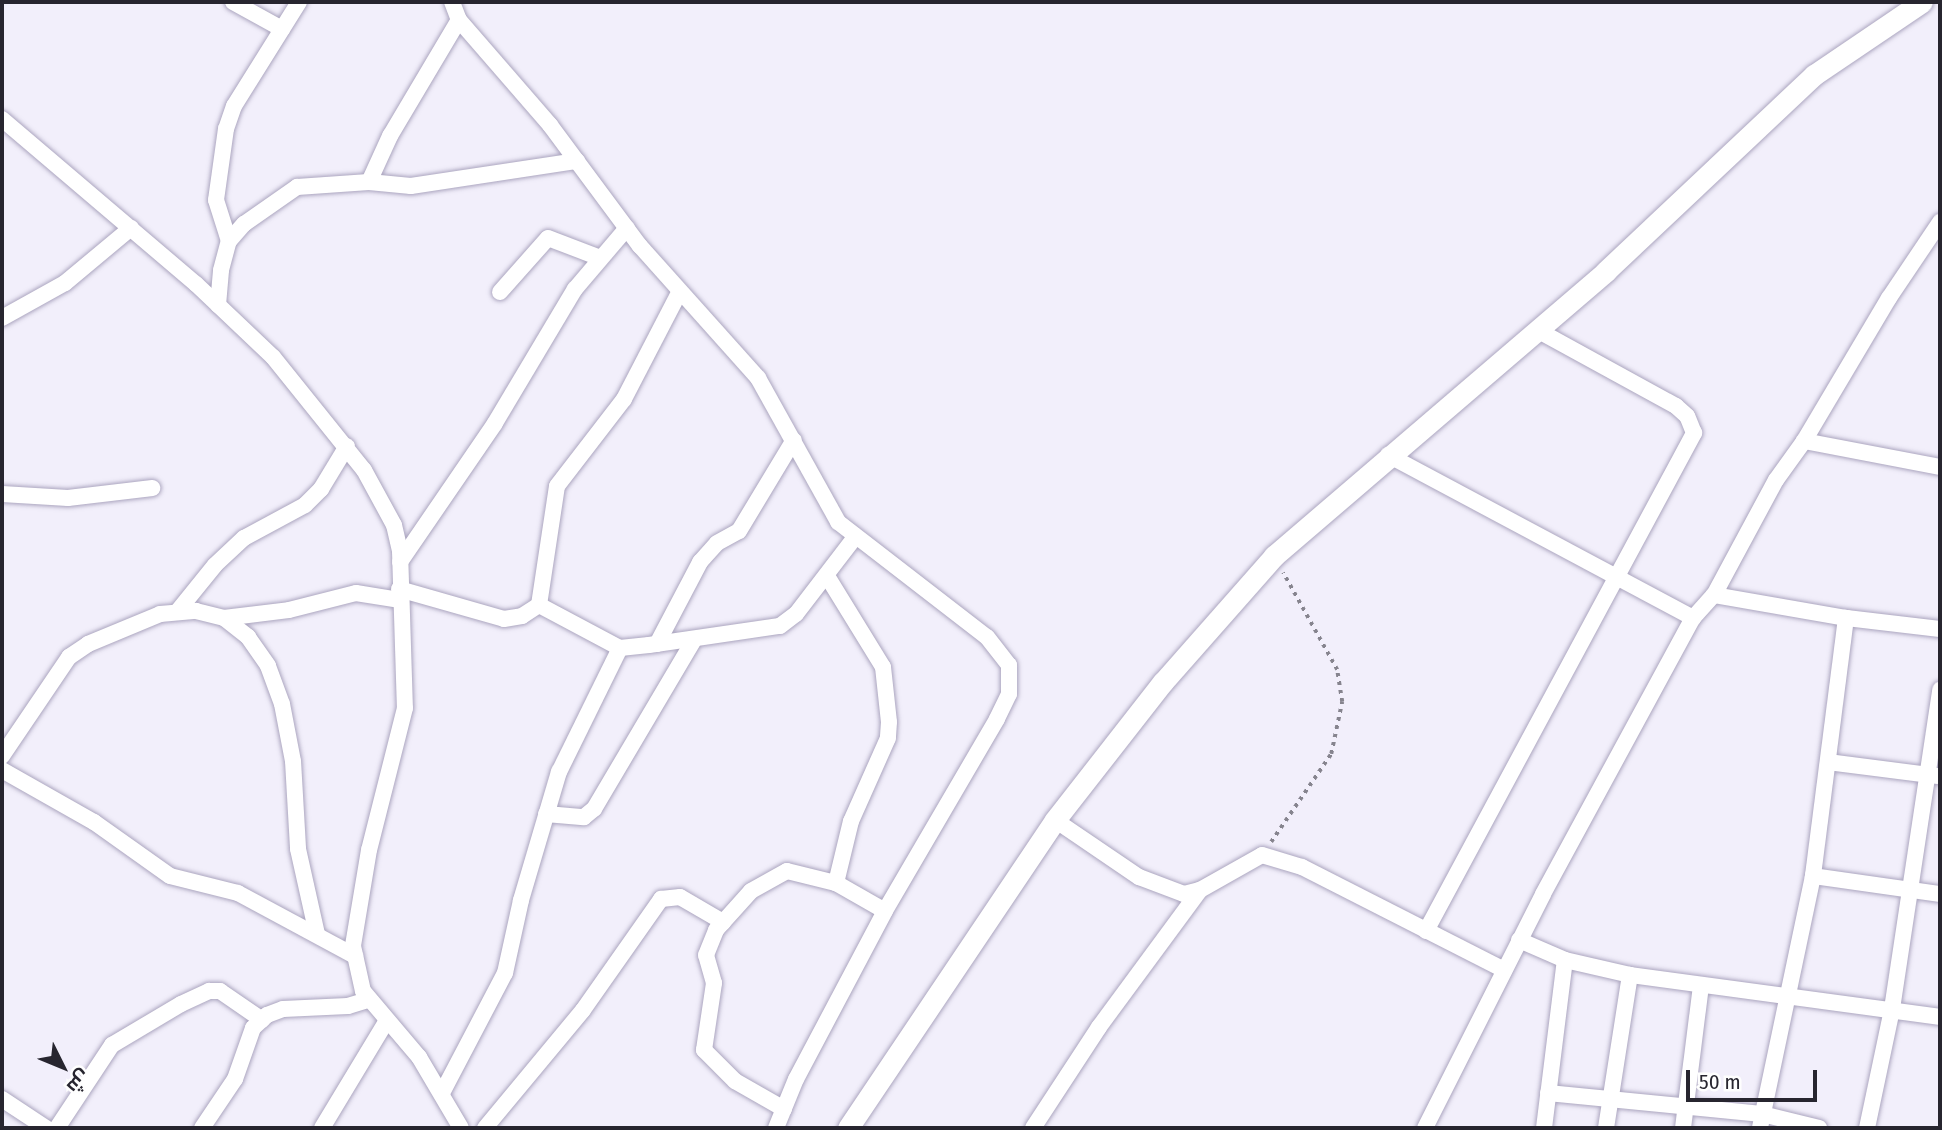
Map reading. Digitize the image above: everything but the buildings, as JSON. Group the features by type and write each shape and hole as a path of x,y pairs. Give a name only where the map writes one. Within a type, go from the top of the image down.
{"street":[{"path":"233,2 282,29"},
{"path":"218,305 229,241 216,200 226,129 234,106 299,2"},
{"path":"452,2 459,20 577,161 679,293 758,378 838,522 987,637 1002,651 1012,677 998,719 885,911 776,1128"},
{"path":"848,1128 1055,820 1163,682 1274,556 1388,455 1606,271 1814,75 1922,2"},
{"path":"369,182 390,136 459,20"},
{"path":"2,118 131,228 273,357 346,446 394,524 400,562 405,708 354,925 355,956 368,1000 419,1057 461,1128"},
{"path":"229,241 244,224 297,187 369,182 411,186 577,161"},
{"path":"1424,1128 1519,940 1693,618 1714,595 1776,480 1933,243 1940,222"},
{"path":"2,318 65,283 131,228"},
{"path":"400,562 495,423 553,321 600,258 627,228"},
{"path":"500,292 548,238 600,258"},
{"path":"2,756 69,657 123,626 177,612 224,618 289,610 356,593 400,594 504,619 522,616 539,605 557,486 624,398 679,293"},
{"path":"1426,931 1691,444 1692,425 1676,406 1537,330"},
{"path":"657,644 700,562 716,543 739,531 794,440"},
{"path":"1804,441 1940,467"},
{"path":"177,612 215,565 244,538 305,505 321,489 346,446"},
{"path":"1388,455 1693,618"},
{"path":"2,494 68,498 152,488"},
{"path":"539,605 620,648 694,640 780,626 827,576 855,537"},
{"path":"827,576 883,667 889,722 888,738 851,821 836,883"},
{"path":"1714,595 1846,618 1940,629"},
{"path":"224,618 248,637 268,666 282,704 293,761 298,849 317,934"},
{"path":"1761,1121 1790,996 1813,876 1846,618"},
{"path":"547,814 584,817 594,809 694,640"},
{"path":"442,1093 505,974 521,900 559,772 620,648"},
{"path":"1867,1128 1892,1009 1909,891 1935,776 1940,690"},
{"path":"1828,762 1935,776"},
{"path":"2,769 94,822 170,876 237,893 355,956"},
{"path":"1055,820 1157,887 1184,894 1200,890 1262,855 1302,867 1504,970"},
{"path":"784,1109 735,1082 704,1050 714,983 706,955 723,922 751,891 779,872 796,872 836,883 885,911"},
{"path":"1813,876 1940,894"},
{"path":"1033,1128 1099,1027 1200,890"},
{"path":"485,1128 583,1010 661,899 680,897 723,922"},
{"path":"1519,940 1565,961 1630,975 1940,1017"},
{"path":"1544,1128 1565,961"},
{"path":"1606,1128 1630,975"},
{"path":"1683,1128 1701,986"},
{"path":"57,1128 112,1045 181,1004 209,991 220,991 262,1020"},
{"path":"202,1128 235,1079 247,1039 262,1020 283,1009 348,1006 368,1000"},
{"path":"322,1128 386,1022"},
{"path":"1548,1093 1686,1106 1761,1121 1819,1128"},
{"path":"2,1099 46,1128"}],"path":[{"path":"1262,855 1331,754 1342,702 1337,670 1274,556"}]}
